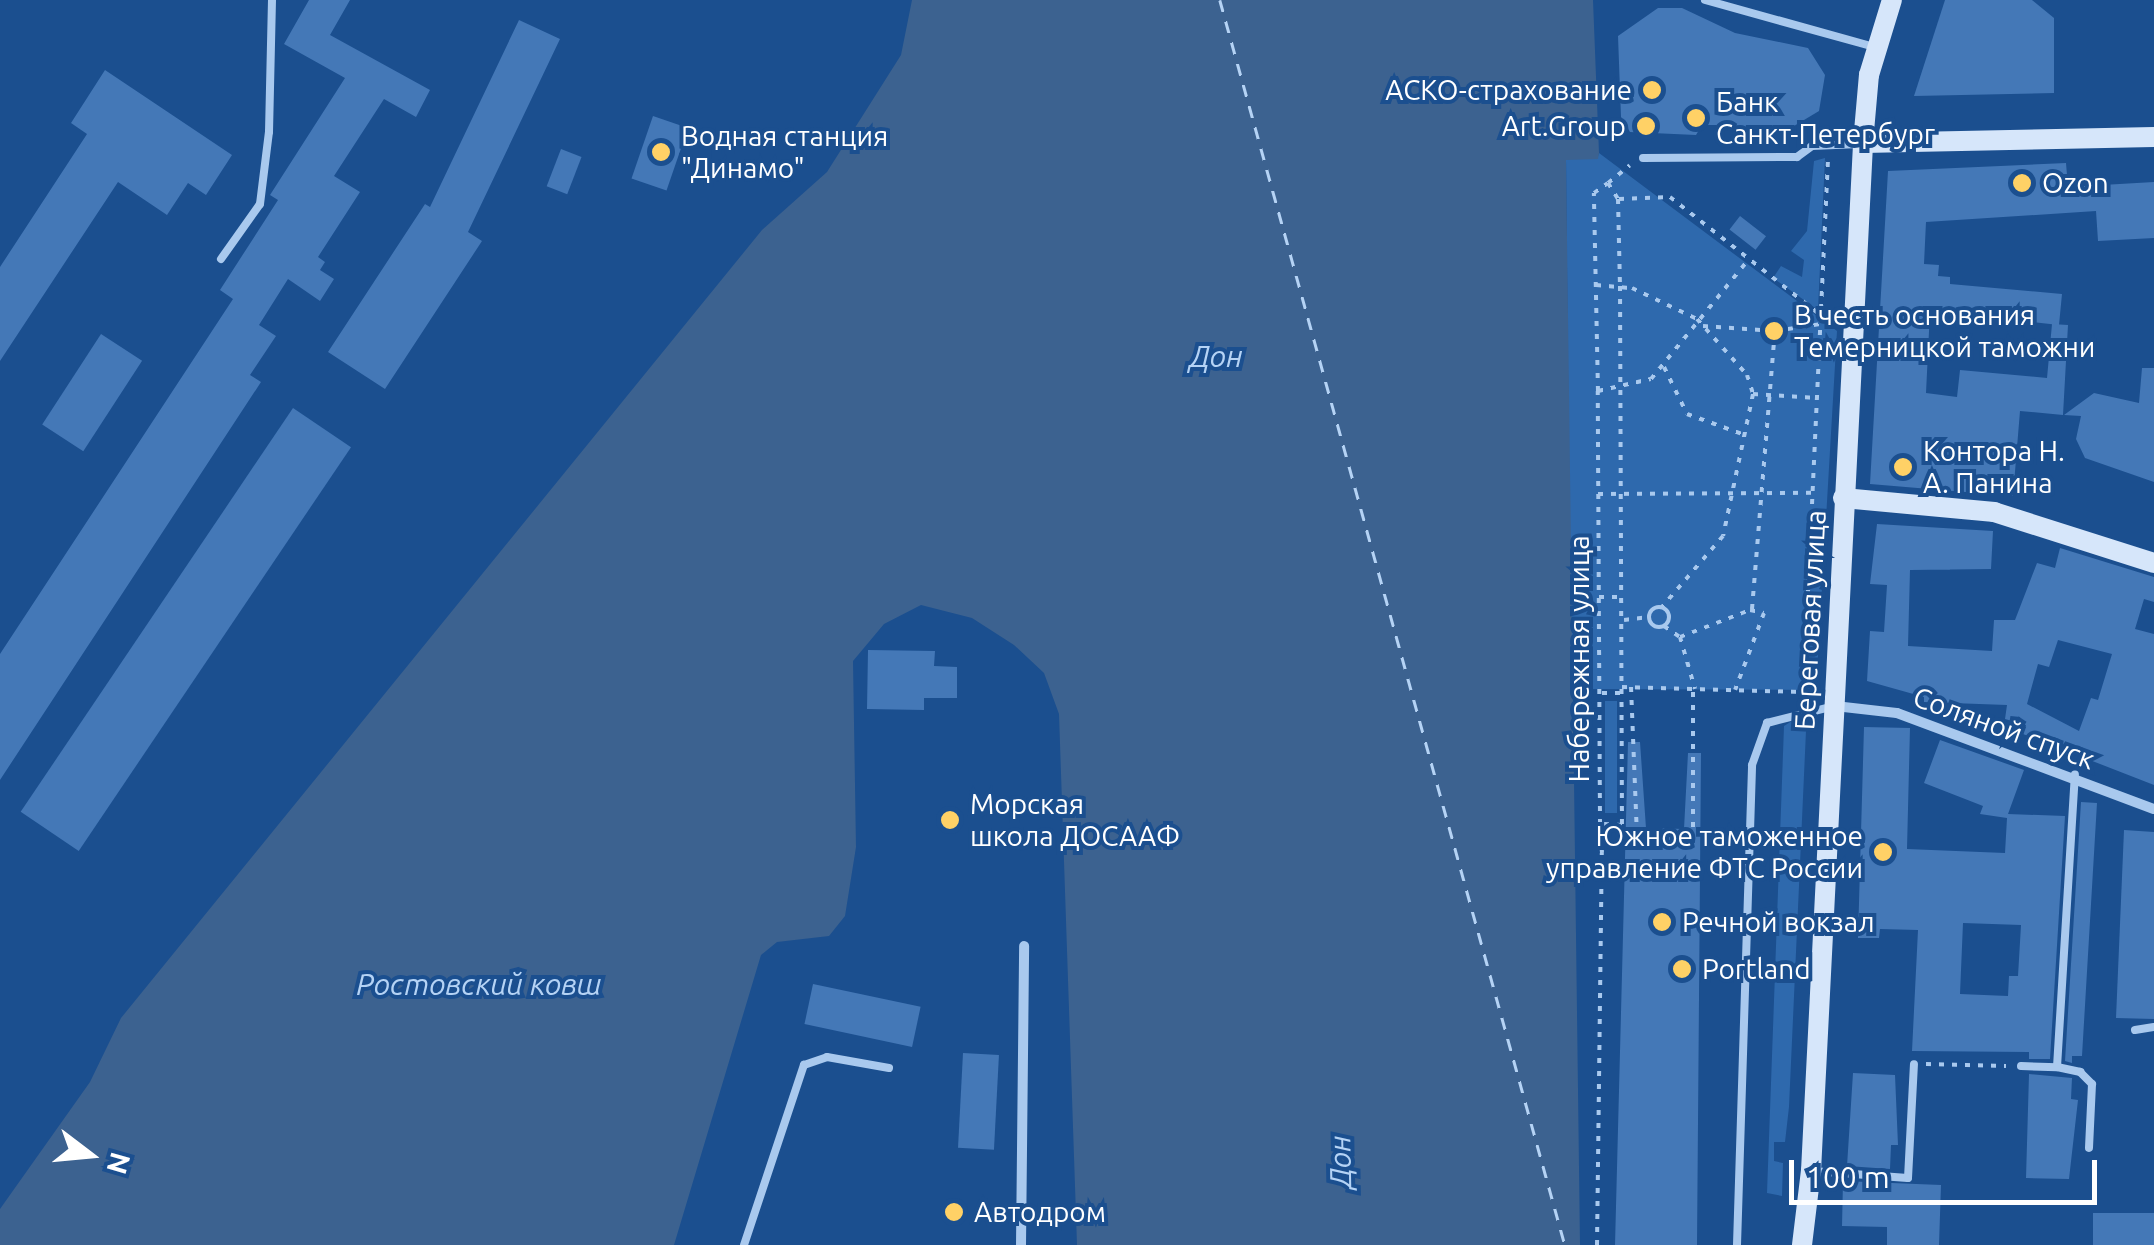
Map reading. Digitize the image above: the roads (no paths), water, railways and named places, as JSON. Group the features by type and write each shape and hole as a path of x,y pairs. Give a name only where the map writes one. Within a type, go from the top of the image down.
{"main road":[{"name":"Береговая улица","path":"1802,1245 1812,1171 1843,498 1864,144 1877,48 1892,0"},
{"path":"1864,144 2154,137"},
{"path":"1843,498 1994,512 2154,563"}],"street":[{"name":"Соляной спуск","path":"1834,706 1898,713 2075,775 2154,809"},
{"path":"1021,1245 1024,946"}],"lane":[{"path":"221,259 260,204 269,132 272,0"},
{"path":"1705,0 1877,48"},
{"path":"1643,158 1797,157 1828,144 1864,144"},
{"path":"1738,1245 1752,764 1768,723 1834,706"},
{"path":"2057,1067 2075,775"},
{"path":"2135,1030 2154,1027"},
{"path":"744,1245 804,1065 827,1057 889,1068"},
{"path":"1812,1171 1908,1178 1914,1064"},
{"path":"2021,1066 2080,1072 2092,1084 2089,1148"}],"water":[{"name":"Дон","path":"912,0 1593,0 1598,159 1566,160 1580,1245 1077,1245 1059,714 1044,673 1014,645 972,618 921,605 884,624 853,661 856,847 845,916 829,936 777,942 761,955 674,1245 0,1245 0,1209 90,1082 121,1018 762,230 827,172 901,55"}],"place":[{"name":"АСКО-страхование","path":"1652,90"},
{"name":"Банк Санкт-Петербург","path":"1696,118"},
{"name":"Art.Group","path":"1646,126"},
{"name":"Водная станция \"Динамо\"","path":"661,152"},
{"name":"Ozon","path":"2022,183"},
{"name":"В честь основания Темерницкой таможни","path":"1774,331"},
{"name":"Контора Н. А. Панина","path":"1903,467"},
{"name":"Морская школа ДОСААФ","path":"950,820"},
{"name":"Южное таможенное управление ФТС России","path":"1883,852"},
{"name":"Речной вокзал","path":"1662,922"},
{"name":"Portland","path":"1682,969"},
{"name":"Автодром","path":"954,1212"}],"water label":[{"name":"Ростовский ковш","path":"479,984"}]}
